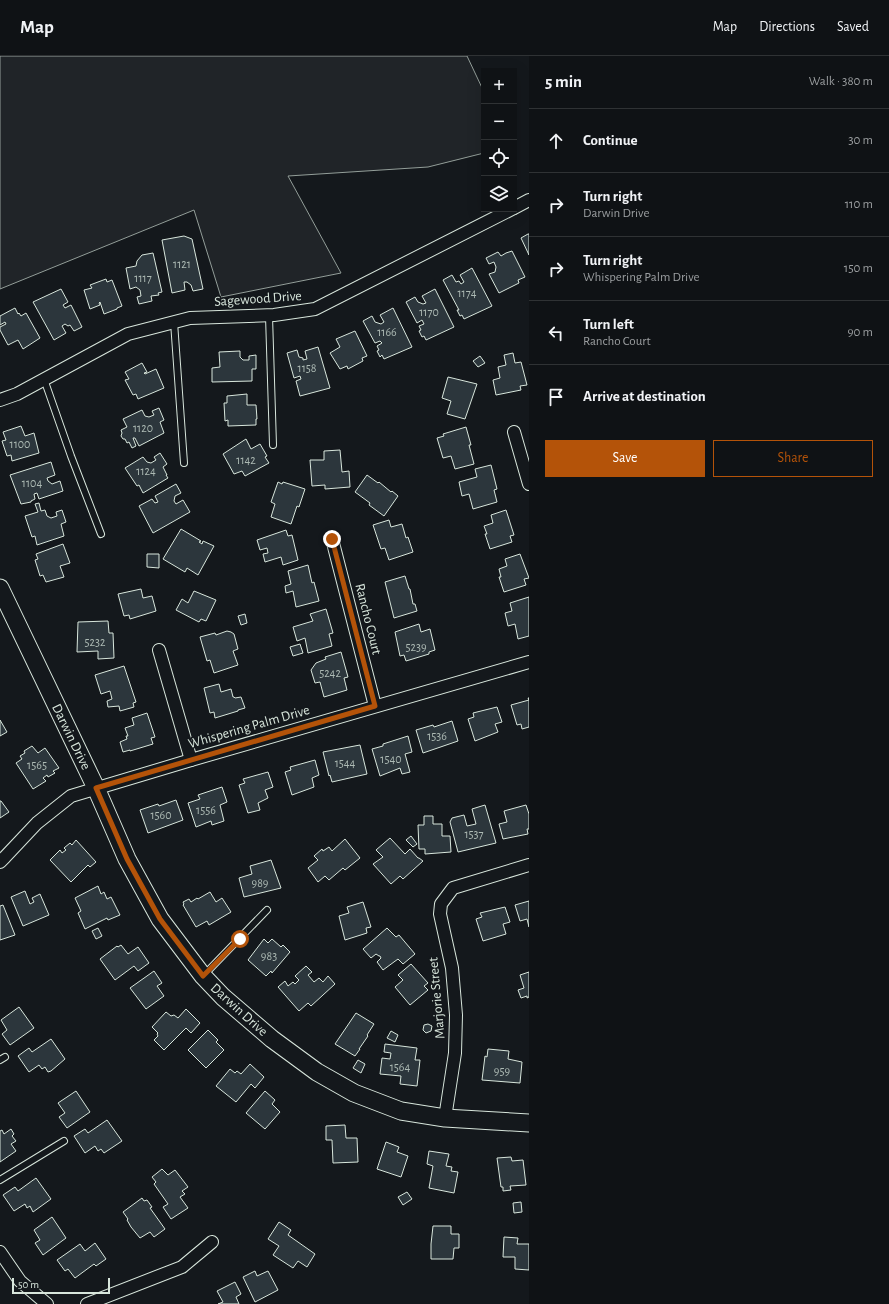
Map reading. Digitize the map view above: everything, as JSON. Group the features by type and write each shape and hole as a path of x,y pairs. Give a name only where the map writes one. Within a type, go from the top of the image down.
{"street":[{"name":"Sagewood Drive","path":"517,206 529,200"},
{"name":"Sagewood Drive","path":"0,400 17,394 128,334 190,318 270,316 315,309 505,212"},
{"path":"514,432 529,484"},
{"name":"Rancho Court","path":"332,539 375,706"},
{"name":"Darwin Drive","path":"0,588 96,788 127,859 160,919 203,976 223,997 272,1039 323,1076 354,1093 401,1111 445,1118 529,1124"},
{"path":"160,650 191,760"},
{"name":"Whispering Palm Drive","path":"0,862 38,823 71,796 529,662"},
{"name":"Marjorie Street","path":"445,1118 455,1053 456,1015 452,968 440,914 441,904 453,888 529,865"},
{"path":"87,1304 182,1267 212,1242"},
{"path":"0,1252 20,1281 47,1304"}],"lane":[{"path":"270,316 273,445"},
{"path":"174,322 184,463"},
{"path":"44,379 71,456 102,534"},
{"path":"203,976 267,910"},
{"path":"0,1180 64,1141"}],"shaded area":[{"path":"0,56 467,56 481,86 481,154 428,167 288,176 341,273 221,297 194,210 0,289"}],"building":[{"path":"529,234 529,255 521,238"},
{"path":"184,236 192,239 203,289 193,291 191,285 184,282 185,290 172,293 162,240"},
{"path":"512,251 525,277 518,280 519,283 499,293 489,274 495,272 496,267 494,262 489,264 486,258 498,252 501,256"},
{"path":"153,253 162,292 158,293 159,295 151,296 152,301 139,304 137,297 141,296 140,290 136,287 130,289 126,268 136,266 137,261 142,255"},
{"path":"472,268 492,306 464,319 462,315 460,316 457,310 459,310 443,280 452,275 456,282 459,281 461,284 464,282 460,275"},
{"path":"106,279 107,282 112,280 122,306 104,314 100,302 100,305 90,309 84,290 92,288 90,285"},
{"path":"61,289 68,302 63,305 65,308 71,305 82,327 74,331 70,325 68,326 65,324 62,326 66,333 54,340 33,302"},
{"path":"435,289 454,327 426,340 424,336 422,337 419,331 421,330 419,326 424,324 422,320 417,323 406,302 415,297 418,302 423,304 426,303 422,296"},
{"path":"15,308 21,316 26,313 40,338 23,349 18,340 8,345 0,330 0,327 6,324 5,322 0,325 0,316"},
{"path":"393,308 412,347 384,359 382,355 380,357 377,351 379,350 377,346 382,343 380,341 375,343 363,321 372,316 375,322 381,324 384,322 380,315"},
{"path":"355,331 367,356 362,358 363,361 348,369 347,366 340,369 330,353 340,347 336,339"},
{"path":"318,347 330,388 300,396 296,381 301,379 300,376 294,378 287,353 297,350 299,357 303,358 303,360 307,359 305,351"},
{"path":"240,351 240,357 243,360 249,360 249,356 256,355 256,369 252,369 252,381 212,382 212,368 220,367 219,352"},
{"path":"513,353 515,363 521,362 527,385 520,386 521,390 496,395 493,380 500,378 498,367 506,365 504,355"},
{"path":"480,356 485,363 478,367 473,361"},
{"path":"142,363 147,372 144,373 145,374 156,369 164,388 138,399 136,394 133,395 125,380 129,379 125,372"},
{"path":"448,377 477,384 465,419 447,414 451,401 442,398"},
{"path":"247,394 247,405 256,405 256,425 228,426 228,420 225,421 224,403 227,403 227,396"},
{"path":"159,408 164,420 160,422 164,433 139,446 135,438 133,438 136,446 132,448 129,442 127,443 121,436 121,430 127,427 123,419 142,410 145,416 149,417 154,415 152,411"},
{"path":"21,426 25,436 34,433 39,453 12,461 11,455 7,456 2,441 6,440 3,432"},
{"path":"466,427 474,464 455,469 451,456 443,458 437,438 444,436 443,434"},
{"path":"246,439 251,449 260,444 269,463 245,476 242,471 234,474 223,454"},
{"path":"340,450 342,472 349,471 350,487 325,489 325,485 312,486 310,460 324,460 324,451"},
{"path":"160,453 167,464 163,467 168,478 143,493 139,485 137,486 125,468 143,457 147,462 151,463 156,460 154,457"},
{"path":"51,462 55,475 47,478 48,481 52,484 60,481 63,491 39,499 37,493 34,494 35,499 31,502 21,504 10,475"},
{"path":"491,465 497,489 494,490 497,502 473,509 469,494 462,496 459,482 477,477 475,469"},
{"path":"367,475 398,496 384,516 355,492"},
{"path":"278,482 282,484 283,482 305,489 291,524 271,517 275,504 271,502"},
{"path":"176,484 181,493 175,496 174,501 176,504 183,500 190,512 153,533 139,506 152,499 155,503 158,502 155,496"},
{"path":"39,503 41,511 45,510 47,516 51,518 57,516 56,512 62,510 66,522 61,524 64,536 37,545 35,536 32,537 25,516 38,512 35,504"},
{"path":"506,510 514,535 510,536 512,542 490,549 484,526 493,523 491,515"},
{"path":"389,520 391,527 402,524 406,538 408,537 413,552 389,560 385,548 381,549 373,525"},
{"path":"181,529 201,541 199,542 202,544 203,541 214,546 198,575 187,568 185,572 163,559"},
{"path":"286,530 288,536 292,535 298,560 283,565 281,557 265,562 263,554 268,553 267,548 260,550 257,540"},
{"path":"63,544 70,563 60,566 64,577 46,582 43,575 40,576 35,560 38,559 36,554"},
{"path":"147,554 159,554 159,568 147,567"},
{"path":"520,554 529,578 524,579 526,585 504,592 499,577 501,577 499,569 507,566 505,559"},
{"path":"308,565 312,583 314,582 319,601 296,607 293,591 286,593 285,586 291,584 288,571"},
{"path":"405,576 410,589 413,604 415,604 417,611 394,618 385,582"},
{"path":"141,589 143,598 152,596 156,611 130,619 129,615 124,616 118,594"},
{"path":"194,591 216,600 206,621 201,619 199,622 176,610 182,599 188,603"},
{"path":"529,597 529,636 518,639 515,624 508,626 505,613 512,611 510,603"},
{"path":"326,609 333,633 329,634 332,646 308,653 305,638 297,641 293,627 313,621 310,614"},
{"path":"245,614 247,623 241,625 238,616"},
{"path":"108,621 109,633 113,633 114,658 98,659 98,651 77,652 78,622"},
{"path":"419,624 421,632 430,629 435,650 429,652 429,654 406,661 404,655 400,656 395,632"},
{"path":"227,631 234,634 238,649 233,651 238,665 214,673 210,660 207,661 200,637 215,633 216,635"},
{"path":"300,644 303,653 293,656 290,647"},
{"path":"341,652 348,677 344,678 347,690 324,697 320,682 315,683 311,670 316,663 326,659 325,657"},
{"path":"124,666 136,702 133,703 134,707 120,711 119,706 108,707 107,701 112,699 110,691 101,694 95,675"},
{"path":"219,684 221,692 231,689 233,697 241,697 245,708 215,718 214,712 210,713 204,688"},
{"path":"529,700 529,727 522,729 521,724 517,725 511,705"},
{"path":"497,707 502,722 495,724 498,732 475,741 468,719 474,717 473,713"},
{"path":"147,713 155,737 151,738 153,744 123,752 120,742 127,739 126,736 128,736 125,728 134,725 132,718"},
{"path":"0,720 7,732 0,736"},
{"path":"452,721 458,741 423,753 416,730 433,725 434,727"},
{"path":"408,736 412,752 405,754 410,772 402,774 400,768 380,776 372,749"},
{"path":"360,745 367,774 332,782 323,752"},
{"path":"32,746 38,753 45,748 59,768 53,771 55,773 48,777 47,775 43,778 46,781 33,789 16,763 22,759 20,756 25,753 24,751"},
{"path":"315,760 319,775 312,778 314,787 292,795 285,772 291,770 290,767"},
{"path":"268,772 273,787 265,790 268,798 258,803 260,810 248,813 239,785 245,783 243,779"},
{"path":"222,787 227,802 220,805 224,821 212,825 211,821 196,827 188,803 200,799 198,795"},
{"path":"176,800 183,820 148,833 140,810 158,804 159,806"},
{"path":"0,801 9,812 0,818"},
{"path":"485,805 496,843 458,852 450,822 452,818 464,815 467,826 476,824 472,809"},
{"path":"526,805 529,814 529,829 527,829 528,834 503,839 499,824 507,822 504,811"},
{"path":"424,816 433,816 433,824 442,824 442,836 450,836 451,852 425,854 425,849 419,849 418,825 424,825"},
{"path":"411,836 417,844 413,847 406,840"},
{"path":"390,838 405,854 410,849 423,861 403,879 400,876 391,884 373,864 383,857 376,850"},
{"path":"345,839 360,858 345,870 343,868 329,880 325,876 318,882 308,868 318,860 314,856 322,849 323,851 329,847 332,851"},
{"path":"76,840 96,862 90,867 88,865 71,882 50,860 60,850 62,853 66,850 64,848 70,843 72,845"},
{"path":"271,860 281,888 244,897 239,878 252,874 250,866"},
{"path":"98,886 101,894 104,892 107,899 111,897 120,915 108,920 107,918 85,929 78,913 81,911 75,898"},
{"path":"25,891 30,904 34,902 32,898 40,894 49,915 23,926 11,897"},
{"path":"210,892 216,902 222,898 231,912 209,925 207,921 196,927 183,905 183,902 189,899 191,902"},
{"path":"529,901 529,927 527,919 520,921 515,905"},
{"path":"363,902 371,927 366,928 367,933 345,940 339,916 349,913 347,907"},
{"path":"3,905 15,935 0,940 0,906"},
{"path":"505,907 510,922 503,924 506,934 483,941 476,919 482,917 480,913"},
{"path":"98,928 102,936 96,939 92,931"},
{"path":"387,928 396,937 399,935 415,954 403,964 398,959 383,970 377,962 381,958 380,956 376,954 371,958 363,949"},
{"path":"264,939 268,943 272,939 281,947 283,945 290,952 272,973 271,971 266,976 248,960"},
{"path":"121,945 128,954 138,947 149,963 138,971 134,966 115,980 100,959 117,946 118,947"},
{"path":"411,964 428,983 424,986 428,990 410,1005 395,987 403,980 398,975"},
{"path":"306,966 312,972 308,975 314,982 319,978 323,982 328,976 335,984 311,1006 308,1003 299,1011 278,987 285,981 288,986 293,982 295,984 299,980 295,976"},
{"path":"154,971 162,983 157,986 164,996 146,1009 130,988"},
{"path":"529,972 529,997 527,998 527,996 521,998 518,990 524,988 520,975"},
{"path":"19,1007 34,1028 10,1045 2,1034 7,1030 1,1020"},
{"path":"186,1009 200,1023 191,1033 186,1028 164,1050 154,1040 158,1036 158,1033 152,1027 166,1012 171,1016 174,1015 178,1018"},
{"path":"356,1013 374,1024 355,1056 335,1044"},
{"path":"428,1024 432,1026 431,1031 426,1033 423,1030 424,1025"},
{"path":"208,1030 218,1040 216,1042 224,1050 206,1068 188,1050"},
{"path":"391,1031 398,1035 395,1042 387,1038"},
{"path":"51,1039 65,1059 51,1071 48,1072 45,1067 42,1069 39,1065 29,1072 18,1056 29,1048 32,1052"},
{"path":"385,1044 417,1048 415,1060 420,1060 417,1086 400,1084 401,1076 380,1074 382,1058 390,1059 391,1053 384,1052"},
{"path":"488,1049 509,1051 508,1059 522,1062 520,1083 482,1080 485,1056 487,1057"},
{"path":"358,1060 365,1064 361,1073 353,1068"},
{"path":"250,1064 264,1077 255,1088 251,1084 236,1102 216,1086 230,1069 235,1073 237,1071 241,1074"},
{"path":"76,1091 90,1112 67,1128 59,1117 65,1113 58,1103"},
{"path":"265,1091 275,1100 272,1104 280,1112 265,1129 246,1113"},
{"path":"107,1120 122,1141 104,1153 101,1149 98,1151 95,1146 85,1153 74,1136 85,1129 88,1133"},
{"path":"345,1125 346,1138 357,1138 358,1162 333,1163 332,1140 326,1140 326,1126"},
{"path":"11,1129 14,1134 12,1136 16,1141 11,1144 16,1151 0,1162 0,1131 2,1130 4,1134"},
{"path":"386,1142 399,1147 397,1152 408,1156 401,1177 377,1169"},
{"path":"429,1151 449,1154 446,1166 452,1167 451,1171 458,1172 454,1193 429,1188 433,1166 427,1164"},
{"path":"511,1157 512,1161 523,1160 526,1185 510,1186 511,1190 503,1191 503,1187 501,1187 497,1158"},
{"path":"162,1169 168,1175 175,1170 188,1187 182,1191 185,1194 180,1197 188,1208 171,1219 163,1207 168,1204 154,1184 156,1182 152,1177"},
{"path":"36,1178 51,1199 33,1212 30,1206 27,1208 25,1204 14,1211 3,1195 15,1187 18,1191"},
{"path":"407,1192 412,1199 403,1205 398,1197"},
{"path":"142,1198 144,1201 147,1200 152,1207 150,1208 165,1229 154,1237 150,1232 140,1238 131,1227 123,1212"},
{"path":"521,1202 522,1212 514,1213 513,1203"},
{"path":"52,1217 66,1238 43,1255 35,1243 40,1240 34,1230"},
{"path":"279,1222 291,1230 288,1235 315,1254 307,1267 298,1261 293,1268 273,1255 279,1246 268,1239"},
{"path":"433,1226 451,1226 451,1234 459,1234 459,1248 454,1248 453,1259 431,1259"},
{"path":"504,1237 518,1238 517,1244 529,1244 529,1270 515,1269 515,1257 503,1257"},
{"path":"95,1243 106,1259 96,1266 94,1264 75,1278 68,1269 65,1271 57,1260 80,1244 85,1251"},
{"path":"255,1271 257,1276 268,1271 278,1290 255,1302 243,1277"},
{"path":"235,1282 241,1294 236,1297 239,1304 218,1304 223,1302 217,1291"}],"route":[{"path":"240,939 203,976 160,919 127,859 96,788 375,706 332,539"}]}
